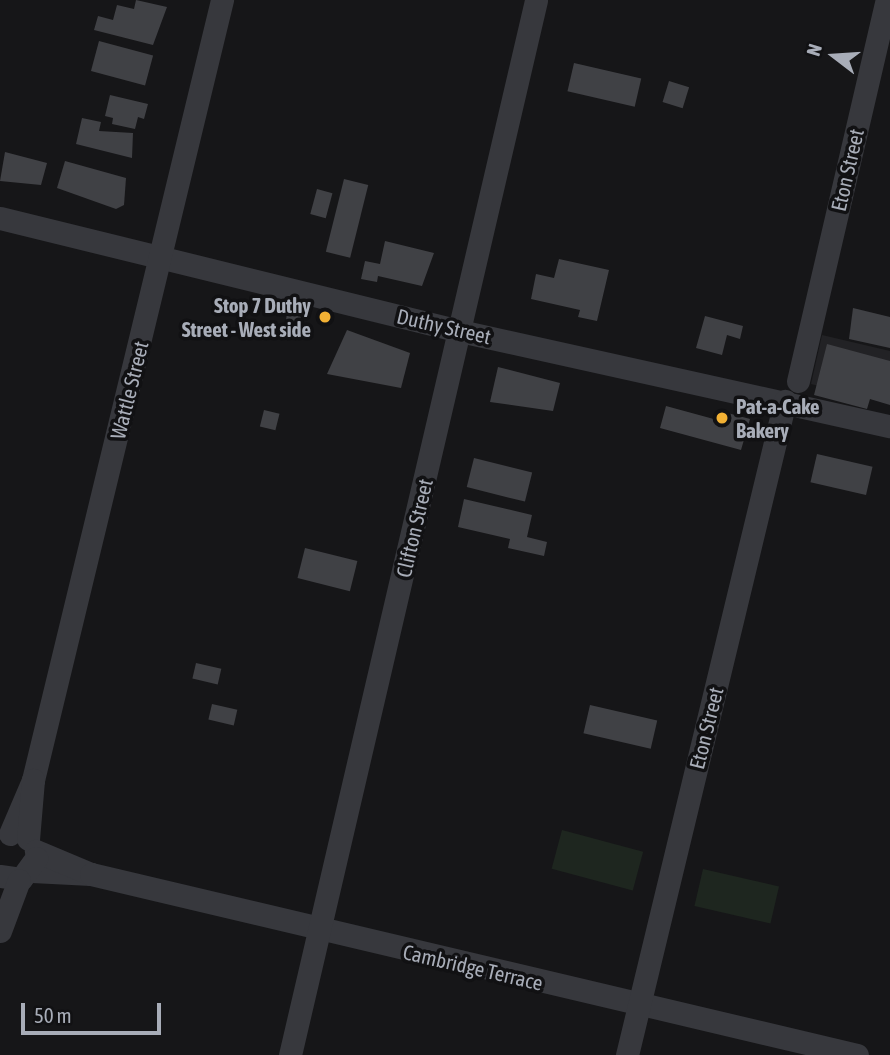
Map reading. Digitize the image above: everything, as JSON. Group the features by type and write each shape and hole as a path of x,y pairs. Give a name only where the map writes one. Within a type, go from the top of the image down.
{"street":[{"name":"Wattle Street","path":"0,931 33,780 222,0"},
{"name":"Clifton Street","path":"290,1055 536,0"},
{"name":"Eton Street","path":"798,381 887,0"},
{"name":"Duthy Street","path":"0,218 161,260 460,331 890,426"},
{"name":"Eton Street","path":"627,1055 785,401"},
{"name":"Cambridge Terrace","path":"14,862 91,874 319,932 857,1055"}],"shaded area":[{"path":"822,335 890,351 890,404 811,384"},
{"path":"562,830 643,852 633,890 552,869"},
{"path":"703,869 779,887 770,924 694,906"}],"building":[{"path":"136,0 167,7 153,45 94,30 98,16 113,20 117,5 134,9"},
{"path":"99,41 153,55 145,85 91,71"},
{"path":"574,63 641,79 635,107 567,91"},
{"path":"669,81 689,87 683,108 663,102"},
{"path":"110,95 148,104 144,119 138,117 135,129 112,124 113,118 105,116"},
{"path":"82,118 101,122 99,131 133,133 132,158 76,144"},
{"path":"5,152 47,163 41,185 0,181"},
{"path":"65,161 126,178 124,205 116,209 57,188"},
{"path":"344,179 368,185 350,258 326,252"},
{"path":"317,189 332,193 326,218 310,214"},
{"path":"385,241 434,253 422,286 378,276 377,282 361,279 365,261 380,264"},
{"path":"559,259 609,270 597,321 578,317 580,310 531,299 536,274 554,278"},
{"path":"853,308 890,317 890,348 849,339"},
{"path":"287,314 304,317 301,333 284,330"},
{"path":"705,316 743,326 740,339 727,335 722,355 696,348"},
{"path":"347,330 410,353 401,388 327,374"},
{"path":"827,344 890,361 890,405 870,399 867,409 814,395"},
{"path":"498,367 560,383 553,411 490,402"},
{"path":"666,406 721,421 724,412 750,419 741,450 660,428"},
{"path":"264,410 280,414 275,430 260,426"},
{"path":"817,454 873,467 866,495 810,482"},
{"path":"474,458 532,473 525,502 467,487"},
{"path":"464,499 532,515 527,537 547,542 544,556 508,548 510,539 458,527"},
{"path":"305,548 357,561 350,591 298,578"},
{"path":"196,663 221,669 218,684 192,679"},
{"path":"212,704 237,710 234,725 208,720"},
{"path":"590,705 657,721 651,749 583,733"}],"place":[{"name":"Stop 7 Duthy Street - West side","path":"325,317"},
{"name":"Pat-a-Cake Bakery","path":"722,418"}]}
